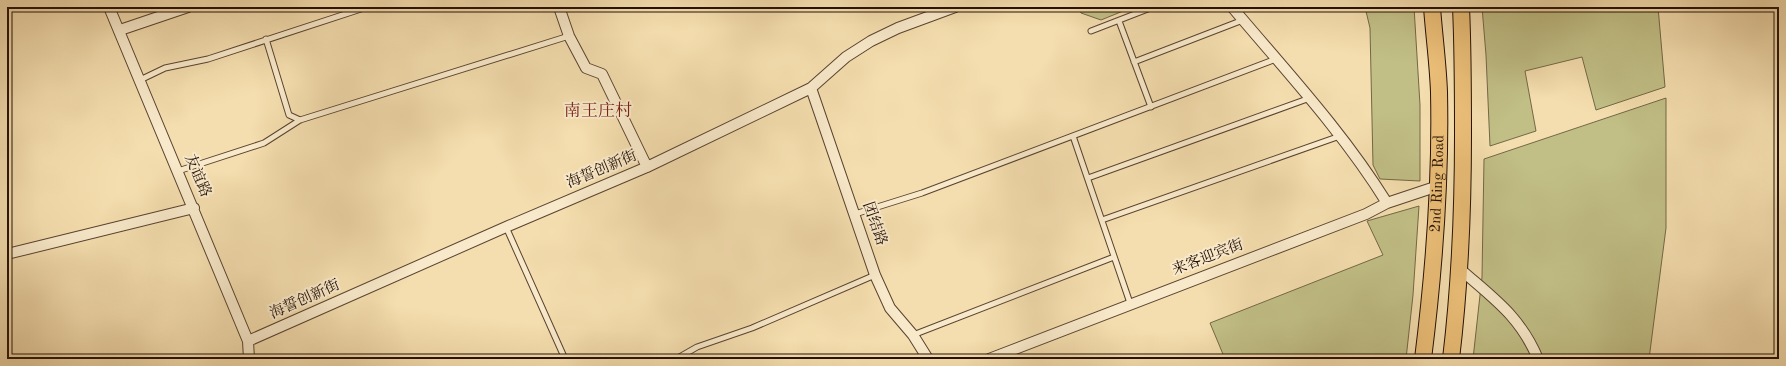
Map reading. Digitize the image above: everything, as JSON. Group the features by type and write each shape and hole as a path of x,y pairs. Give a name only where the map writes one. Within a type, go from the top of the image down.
{"main road":[{"name":"2nd Ring Road","path":"1423,359 1432,287 1438,186 1438,91 1432,7"},
{"name":"2nd Ring Road","path":"1451,359 1460,269 1463,171 1464,58 1461,7"}],"street":[{"name":"友谊路","path":"109,7 194,208 248,342 249,359"},
{"path":"120,30 188,7"},
{"path":"559,7 569,36 586,68 602,74 647,167"},
{"name":"海誓创新街","path":"248,342 506,227 647,167 811,88 846,57 871,41 898,28 955,7"},
{"path":"1232,7 1310,98 1368,172 1387,203"},
{"name":"团结路","path":"811,88 875,274 890,308 913,335 928,359"},
{"name":"来客迎宾街","path":"989,359 1130,303 1366,214 1387,203 1438,186"},
{"path":"7,254 194,208"},
{"path":"1460,269 1510,313 1530,340 1538,359"}],"lane":[{"path":"140,80 165,68 208,59 367,7"},
{"path":"1091,31 1153,7"},
{"path":"1134,62 1243,20"},
{"path":"1119,21 1151,107"},
{"path":"178,171 264,143 300,120 569,36"},
{"path":"266,39 289,115 300,120"},
{"path":"855,214 922,193 1276,59"},
{"path":"1088,178 1310,98"},
{"path":"1074,136 1130,303"},
{"path":"1102,220 1340,136"},
{"path":"506,227 565,359"},
{"path":"913,335 1114,257"},
{"path":"676,359 697,347 752,328 875,274"}],"shaded area":[{"path":"1079,7 1133,7 1101,20 1081,13"},
{"path":"1365,7 1414,7 1420,105 1420,181 1380,179 1373,165 1370,28"},
{"path":"1482,7 1658,7 1665,87 1596,110 1582,57 1525,71 1536,131 1490,146 1486,55"},
{"path":"1666,98 1666,228 1649,359 1473,359 1482,277 1484,159"},
{"path":"1419,206 1413,295 1406,359 1225,359 1210,323 1383,255 1367,221"}],"district":[{"name":"南王庄村","path":"598,111"}]}
